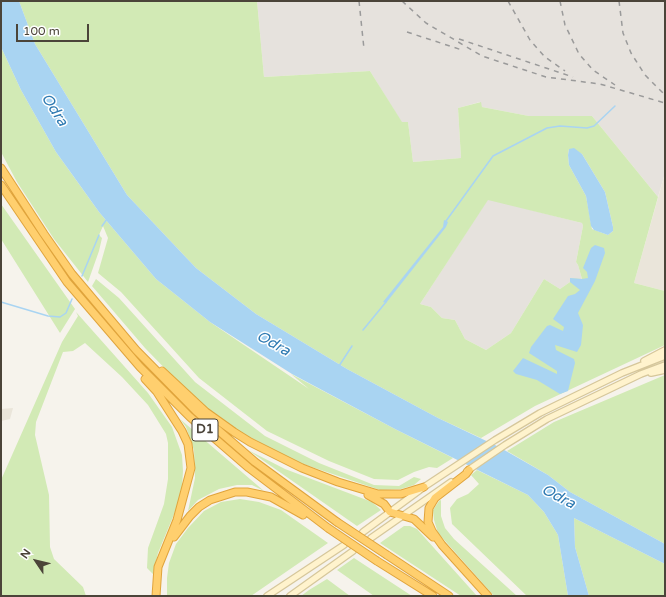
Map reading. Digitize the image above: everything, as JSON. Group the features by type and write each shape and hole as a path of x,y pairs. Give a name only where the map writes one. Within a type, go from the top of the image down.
{"highway":[{"name":"D1","path":"1,168 72,274 136,350 170,385 227,438 290,489 449,596"},
{"name":"D1","path":"1,185 36,239 68,282 116,341 164,392 249,468 328,528 433,596"},
{"path":"116,341 123,355 157,392 182,431 190,455 191,468 188,485 177,520 158,567 156,596"},
{"path":"136,350 147,356 206,412 234,432 284,460 338,482 368,492 388,495 401,494 424,487"},
{"path":"442,545 432,531 428,522 434,496 466,474 469,470"},
{"path":"338,482 376,499 384,504 390,512 414,519 442,545 488,596"},
{"path":"160,596 159,582 162,565 174,536 199,507 222,495 247,492 271,497 328,528"}],"main road":[{"path":"363,532 424,487 495,440 540,413 628,370 665,350"},
{"path":"628,370 665,356"},
{"path":"469,470 505,445 547,420 640,374 665,365"},
{"path":"640,374 665,370"},
{"path":"371,538 434,496"},
{"path":"268,596 344,545"},
{"path":"290,596 353,551"}],"shaded area":[{"path":"257,1 665,1 665,173 658,197 592,116 529,116 482,107 480,102 458,108 461,158 413,162 408,122 402,123 370,71 264,77"},
{"path":"665,173 665,291 634,283"},
{"path":"488,199 582,223 583,226 576,262 582,279 570,282 560,289 544,279 511,333 486,350 465,339 455,320 442,318 431,307 420,304"},
{"path":"13,408 10,419 1,421 1,409"}],"green space":[{"path":"19,1 257,1 264,77 370,71 402,122 408,122 413,162 461,158 458,108 481,102 482,107 529,116 592,116 658,197 634,283 665,291 665,345 535,406 481,438 438,418 347,369 256,314 196,268 127,195 35,44","holes":["569,149 582,154 605,192 613,227 613,231 608,235 592,229 586,196 569,165","488,200 582,223 583,226 576,262 582,279 570,278 570,282 560,289 544,279 511,333 486,350 465,339 455,320 442,318 431,307 420,304"]},
{"path":"1,47 21,90 56,152 99,212 156,279 210,322 309,389 291,374 453,458 437,468 429,467 398,480 374,479 329,461 267,431 199,378 121,292 98,273 108,238 103,226 99,235 102,238 99,251 88,282 54,239 17,182 1,152"},
{"path":"1,204 75,309 60,333 1,239"},
{"path":"96,279 119,298 195,382 265,436 319,463 374,485 399,486 414,477 421,479 414,485 401,489 380,490 297,462 236,430 215,415 183,387 145,348 92,286"},
{"path":"76,312 148,393 172,427 182,455 183,471 182,488 177,507 158,553 153,574 147,568 148,548 164,504 168,479 168,443 166,434 148,405 122,377 85,343 73,351 63,352 36,422 35,435 49,495 50,547 54,559 83,587 86,596 1,596 1,480 62,342 78,316"},
{"path":"665,375 665,544 570,492 548,475 507,451 554,422"},
{"path":"180,419 264,491 252,485 237,485 219,489 198,500 188,511 195,478 194,450 186,427"},
{"path":"248,450 285,469 372,502 381,510 357,526"},
{"path":"477,470 528,495 544,512 558,535 568,596 527,596 452,524 450,508 457,499 468,494 479,484 471,475"},
{"path":"240,499 259,502 281,510 328,543 251,596 167,596 169,563 176,544 188,528 204,511 221,502"},
{"path":"441,500 441,516 445,528 454,539 517,596 494,596 438,533 433,510"},
{"path":"574,518 665,564 665,596 589,596 575,547"},
{"path":"404,526 410,526 417,529 477,596 461,596 380,543"},
{"path":"354,558 412,596 374,596 337,570"},
{"path":"327,579 350,596 301,596 309,590"}],"water":[{"name":"Odra","path":"1,1 19,1 35,44 127,195 196,268 256,314 347,369 438,418 499,447 548,475 570,492 665,544 665,564 574,518 575,547 589,596 568,596 558,535 544,512 528,495 395,429 292,374 210,322 156,279 99,212 56,152 21,90 1,47"},
{"path":"574,148 582,154 605,192 613,227 613,231 608,235 594,230 591,226 586,196 569,165 569,149"},
{"path":"444,220 448,222 446,227 386,303 383,302 443,227"},
{"path":"595,245 604,248 605,253 595,281 578,313 583,325 581,345 577,352 555,345 556,350 574,359 575,363 568,391 560,394 537,380 516,374 513,371 523,358 557,374 557,371 529,353 531,347 547,326 550,325 563,331 564,327 553,319 568,296 575,294 580,290 570,282 570,278 588,278 587,272 583,268 591,248"}],"waterway":[{"path":"446,221 493,156 547,128 560,126 587,128 594,126 615,106"},
{"path":"102,226 107,219"},
{"path":"82,276 99,235"},
{"path":"1,302 48,316 60,317 66,313 72,299"},
{"path":"363,330 386,302"},
{"path":"339,366 352,346"}],"railway":[{"path":"359,1 364,49"},
{"path":"402,1 426,23 482,56 546,77 600,84 665,103"},
{"path":"508,1 530,40 545,57 565,71"},
{"path":"560,1 565,25 579,54 593,70 615,85"},
{"path":"619,1 623,33 631,53 645,75 665,95"},
{"path":"407,32 462,50"},
{"path":"459,39 573,77"}]}
